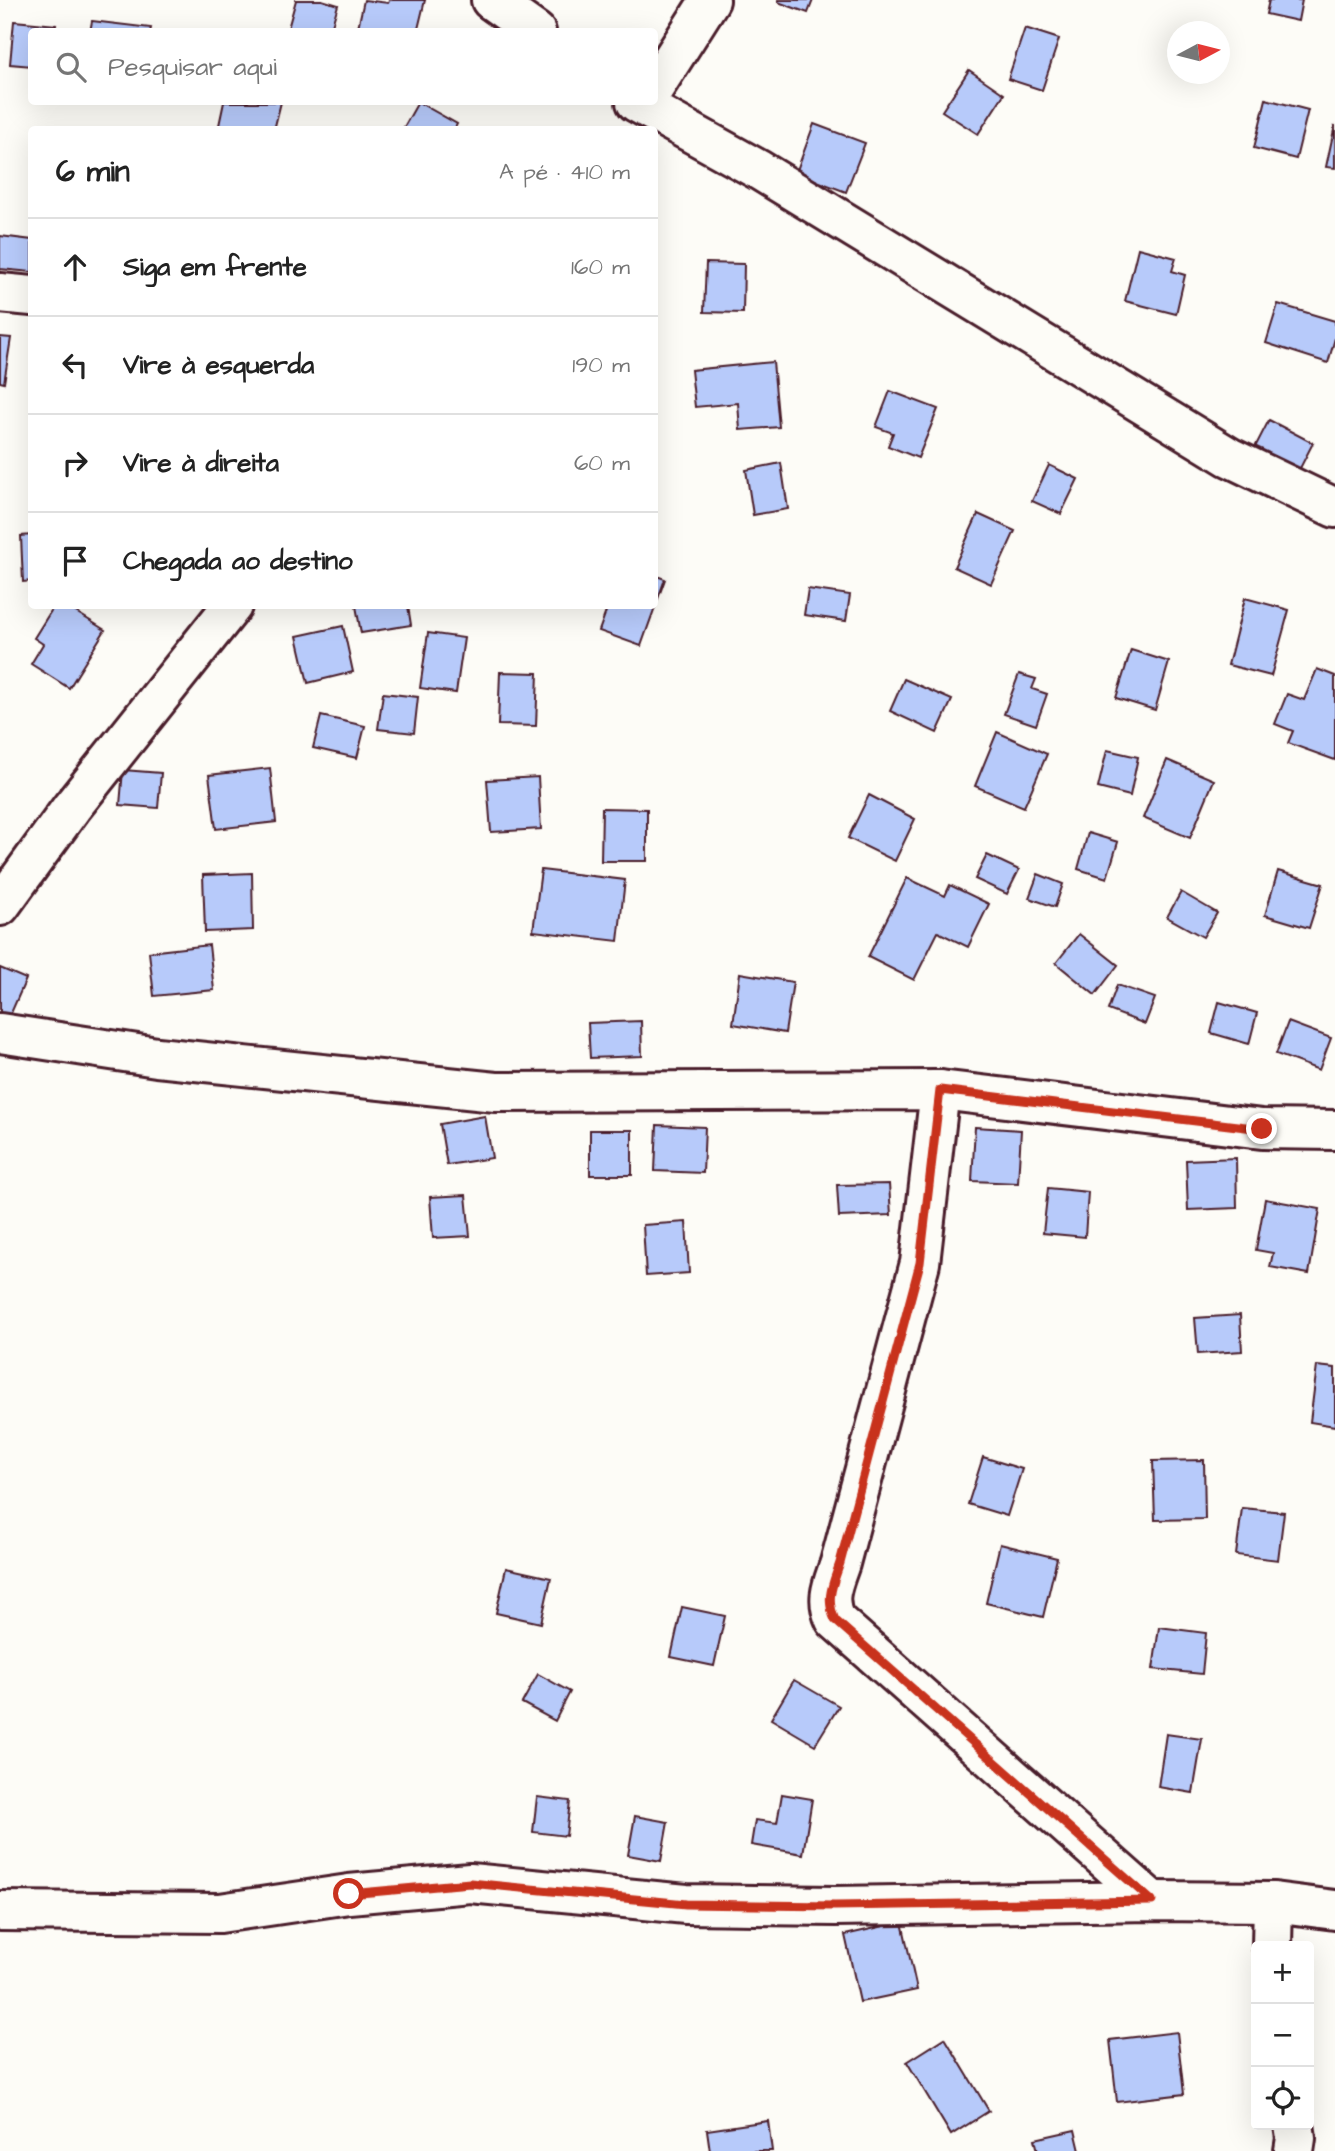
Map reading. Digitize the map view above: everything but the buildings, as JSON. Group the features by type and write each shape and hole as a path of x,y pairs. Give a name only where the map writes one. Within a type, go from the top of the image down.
{"street":[{"path":"491,0 530,28"},
{"path":"658,79 710,0"},
{"path":"641,105 759,170 1228,457 1335,508"},
{"path":"0,293 28,296"},
{"path":"0,906 72,807 230,609"},
{"path":"0,1033 157,1056 496,1092 940,1090 1262,1129 1335,1130"},
{"path":"940,1090 920,1263 830,1594 830,1609 835,1620 1152,1901"},
{"path":"0,1911 220,1913 349,1894 470,1883 686,1904 835,1906 1152,1901 1273,1902 1335,1910"},
{"path":"1272,1941 1273,1902"},
{"path":"1294,2151 1295,2130"}],"route":[{"path":"349,1894 470,1883 686,1904 835,1906 1152,1901 835,1620 830,1609 830,1594 920,1263 940,1090 1262,1129"}]}
